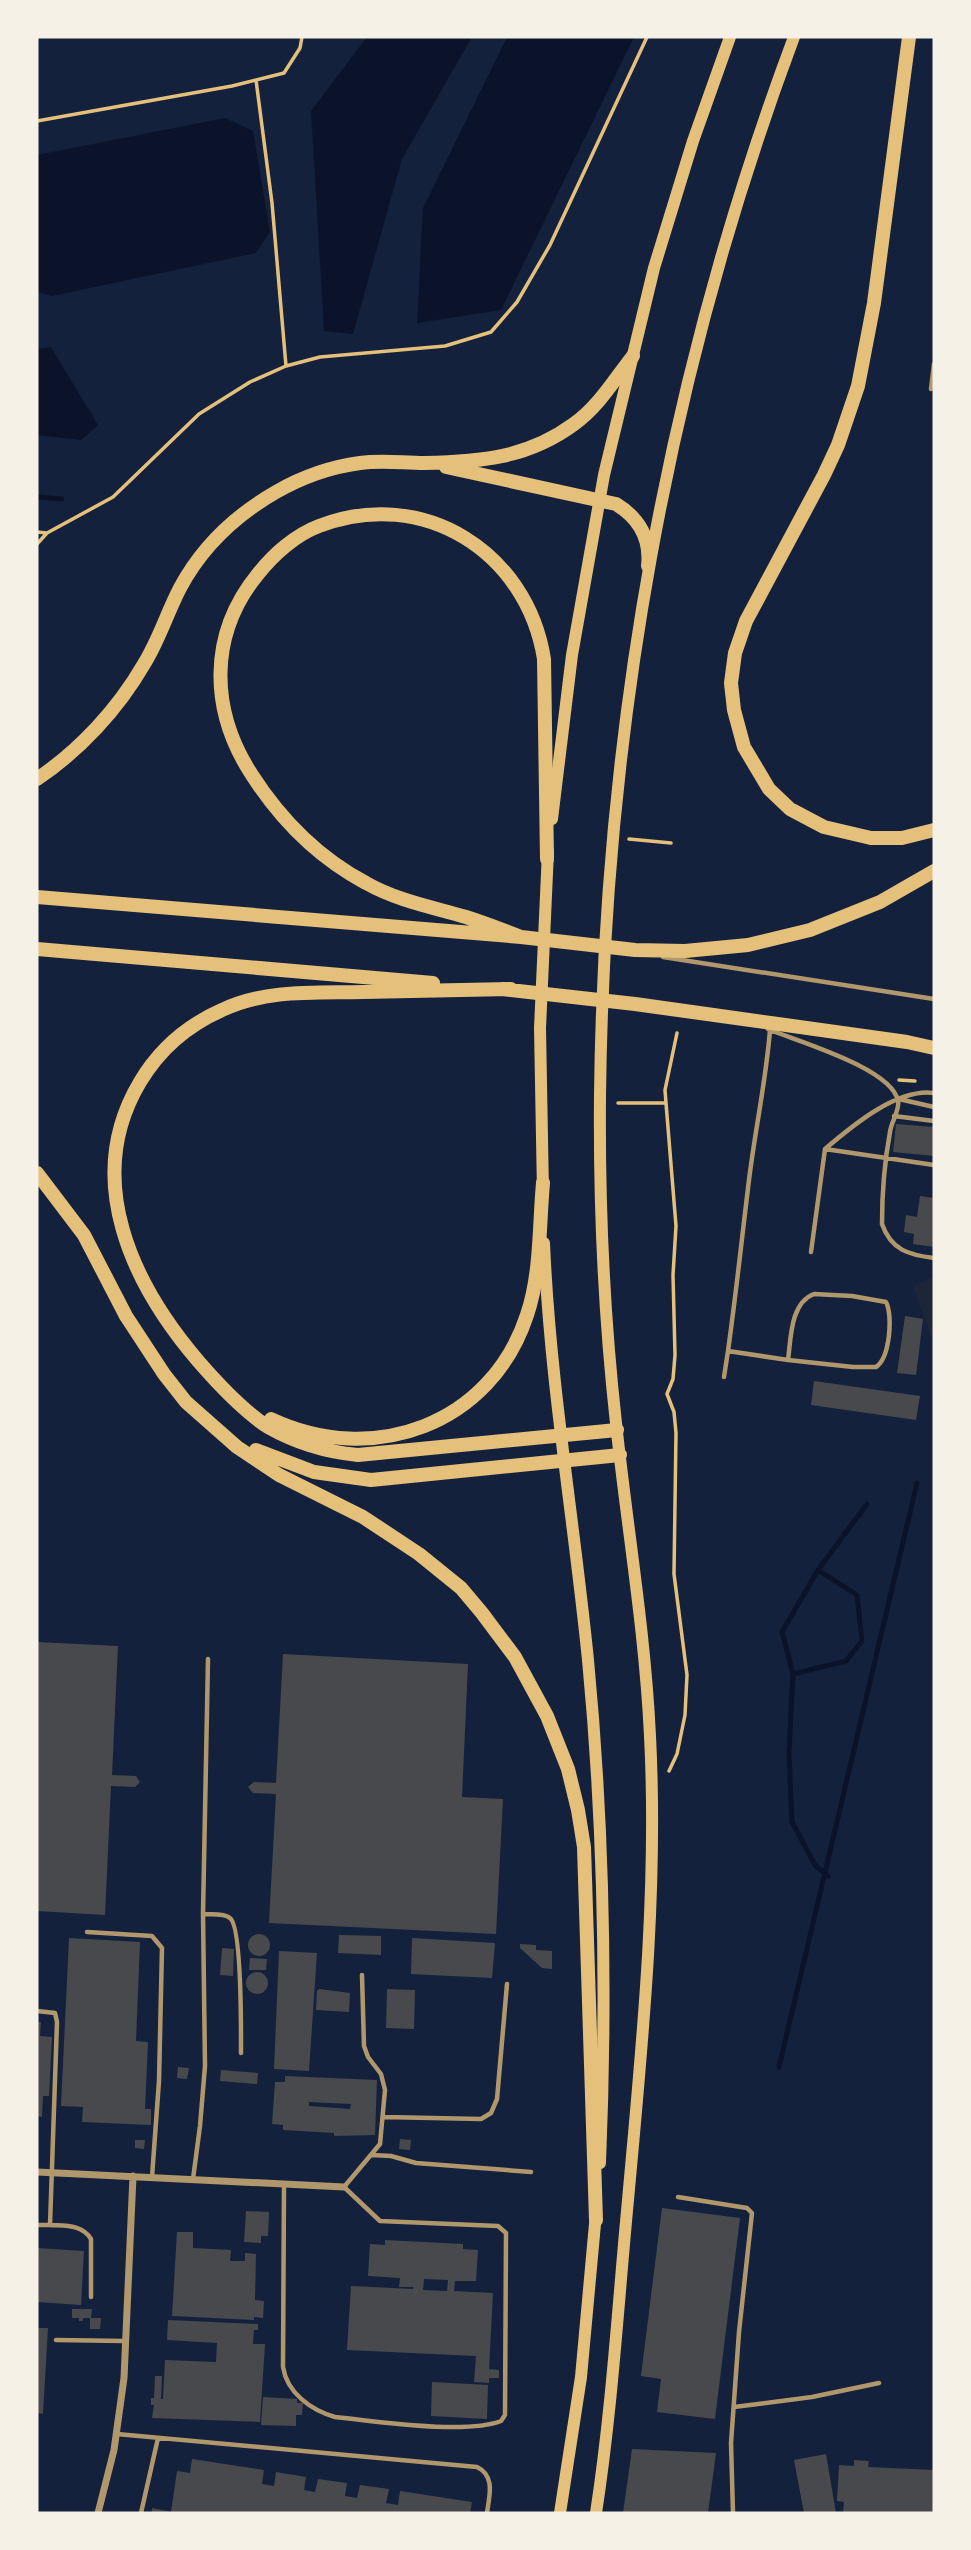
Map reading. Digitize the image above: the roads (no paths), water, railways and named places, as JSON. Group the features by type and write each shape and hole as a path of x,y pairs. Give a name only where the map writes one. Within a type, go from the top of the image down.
{"main road":[{"path":"547,859 572,655 599,499 667,224 730,37"},
{"path":"596,2513 612,2381 649,1967 652,1891 648,1690 617,1430 603,1228 600,1122 603,1034 608,910 619,766 648,566 677,422 712,289 753,152 794,37"},
{"path":"909,37 874,303 858,386 835,452 746,621 735,653 731,683 734,710 744,747 769,789 799,815 824,827 871,838 902,838 934,830"},
{"path":"37,779 86,738 122,698 149,655 191,570 217,536 242,514 277,491 316,473 380,461 424,463 512,456 537,447 577,423 597,404 633,356"},
{"path":"424,463 615,504 636,521 647,544 648,566"},
{"path":"521,937 468,918 410,903 367,884 321,853 277,811 241,758 226,723 222,702 221,665 227,625 239,600 272,558 321,525 351,517 391,514 412,517 461,535 485,551 506,571 527,604 541,640 544,671 547,859 540,1028 549,1327 559,1436 589,1672 601,1853 604,2063 596,2220 582,2367 560,2513"},
{"path":"37,897 521,937 635,950 711,949 785,937 857,912 903,890 934,870"},
{"path":"37,949 511,989 907,1042 934,1048"},
{"path":"511,989 293,993 263,996 235,1004 195,1024 172,1042 152,1064 130,1102 118,1137 114,1173 118,1217 127,1246 151,1294 183,1343 208,1373 250,1414 303,1443 342,1453 375,1454 617,1430"},
{"path":"37,1173 84,1235 126,1316 186,1402 237,1447 279,1475 371,1522 419,1554 454,1582 504,1641 533,1686 568,1769 584,1847 596,2220"},
{"path":"208,1373 231,1393 265,1415 292,1428 332,1438 366,1440 393,1436 419,1429 443,1417 476,1393 495,1374 511,1352 523,1327 534,1288 543,1183"},
{"path":"221,1431 286,1463 352,1479 391,1479 620,1455"}],"street":[{"path":"37,2172 344,2187"},
{"path":"98,2513 117,2434 124,2378 133,2176"}],"lane":[{"path":"931,389 934,364"},
{"path":"635,950 678,961 934,999"},
{"path":"751,1021 859,1065 889,1086 898,1099 934,1107"},
{"path":"724,1377 770,1030"},
{"path":"907,1042 934,1042"},
{"path":"811,1252 825,1149 851,1127 898,1099 925,1092 934,1093"},
{"path":"898,1099 887,1158 882,1224 895,1246 905,1252 934,1258"},
{"path":"894,1116 934,1121"},
{"path":"825,1149 934,1165"},
{"path":"728,1351 788,1360 876,1367 884,1359 888,1343 888,1305 883,1300 874,1298 814,1294 808,1296 799,1305 788,1360"},
{"path":"193,2179 205,2066 203,1914 208,1660"},
{"path":"203,1914 227,1916 234,1926 240,1976 241,2053"},
{"path":"87,1932 152,1936 162,1948 159,2081 152,2177"},
{"path":"284,2184 283,2367 290,2387 311,2407 335,2417 429,2426 486,2426 501,2421 505,2414 507,2304 504,2228 380,2221 344,2187 380,2144 383,2117 384,2082 364,2046 362,1975"},
{"path":"383,2117 481,2119 491,2113 497,2099 507,1984"},
{"path":"37,2011 51,2012 57,2016 50,2225"},
{"path":"371,2155 391,2156 416,2163 531,2172"},
{"path":"678,2197 747,2208 751,2213 731,2443 733,2513"},
{"path":"37,2225 74,2227 89,2234 91,2297"},
{"path":"56,2340 125,2342"},
{"path":"734,2407 812,2398 879,2383"},
{"path":"117,2434 477,2467 483,2470 490,2483 487,2513"},
{"path":"141,2513 158,2438"}],"waterway":[{"path":"37,497 62,499"},
{"path":"779,2067 917,1483"},
{"path":"793,1674 782,1632 818,1570 867,1504"},
{"path":"818,1570 857,1595 862,1641 846,1661 793,1674 789,1753 792,1822 815,1865 828,1876"}]}
